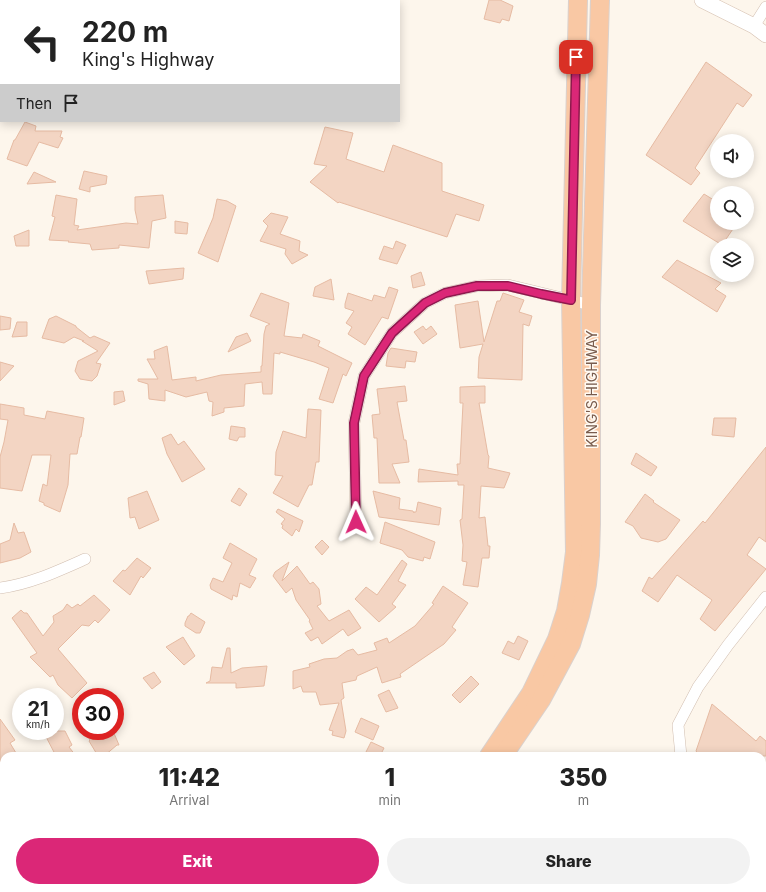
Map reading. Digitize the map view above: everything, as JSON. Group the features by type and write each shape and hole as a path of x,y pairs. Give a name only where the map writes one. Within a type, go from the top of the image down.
{"highway":[{"name":"KING'S HIGHWAY","path":"492,752 531,693 557,639 566,611 575,552 571,300 578,0"},
{"name":"KING'S HIGHWAY","path":"506,752 541,700 571,644 580,615 587,584 592,524 591,305 600,0"}],"main road":[{"path":"702,0 760,31"}],"street":[{"path":"760,31 766,7"},
{"path":"356,522 354,423 364,376 392,333 425,303 445,293 477,286 508,286 591,305"},
{"path":"0,588 12,586 44,576 85,559"},
{"path":"681,752 678,726 698,687 728,644 766,597"}],"building":[{"path":"489,0 500,0 513,6 509,21 502,19 500,23 484,19"},
{"path":"706,62 752,95 743,107 737,103 717,134 710,134 710,145 695,168 700,173 691,185 646,155"},
{"path":"25,122 36,126 35,131 62,131 60,137 63,138 58,148 39,142 27,166 7,159 14,140"},
{"path":"325,127 353,133 346,159 384,172 393,145 442,163 442,191 484,205 479,221 456,214 447,237 339,202 338,203 310,182 327,166 314,164"},
{"path":"84,171 107,176 106,184 90,187 90,192 79,189"},
{"path":"34,172 56,182 27,184"},
{"path":"704,194 710,198 710,230 732,230 727,238 711,238 683,221"},
{"path":"56,195 77,199 74,225 79,226 77,230 126,223 138,224 135,210 135,197 163,195 166,218 152,221 149,248 119,245 119,248 92,250 90,244 49,240 55,217 52,216"},
{"path":"217,199 227,201 236,206 218,262 198,253 213,218"},
{"path":"271,213 288,217 280,234 300,241 299,251 308,255 292,264 285,254 286,249 260,241 268,226 263,221"},
{"path":"175,221 188,223 187,234 175,233"},
{"path":"29,230 29,246 16,246 14,236"},
{"path":"396,241 406,245 397,264 379,259 384,246 393,249"},
{"path":"677,260 710,277 710,282 721,283 715,289 726,296 717,312 662,277"},
{"path":"184,268 183,279 149,284 146,271"},
{"path":"421,272 425,285 413,288 411,276"},
{"path":"331,279 334,300 313,296 315,287"},
{"path":"389,287 398,290 388,319 382,317 365,345 348,334 352,327 346,323 354,311 345,308 348,293 372,301 374,295 385,298"},
{"path":"261,293 289,303 284,336 302,338 303,334 320,341 318,346 352,363 346,376 343,374 333,403 319,399 329,368 280,352 280,354 274,353 272,394 263,394 262,382 245,384 244,406 224,408 224,412 212,416 213,402 209,401 207,392 186,397 165,390 165,401 149,399 148,384 138,381 138,379 158,379 147,359 155,359 154,351 167,346 172,380 196,377 196,381 221,375 261,372 264,334 266,326 270,324 250,316"},
{"path":"503,293 524,300 519,312 532,316 529,326 523,324 522,380 478,378 479,357 483,344 460,348 455,305 478,301 484,342 497,301 500,301"},
{"path":"0,316 11,318 10,329 0,330"},
{"path":"56,316 76,326 90,338 94,336 110,343 96,363 101,364 97,376 92,381 80,379 75,371 78,361 98,351 82,341 84,341 74,337 64,343 42,338 49,319"},
{"path":"17,322 27,322 27,336 12,337"},
{"path":"423,326 426,330 431,326 437,334 423,344 414,332"},
{"path":"247,333 251,341 228,352 236,337"},
{"path":"391,348 417,352 415,362 406,361 405,368 386,366 388,353"},
{"path":"0,362 14,366 0,381"},
{"path":"405,386 407,401 397,402 404,440 406,440 409,462 392,464 400,483 379,483 377,438 374,438 372,415 380,414 377,389"},
{"path":"485,386 485,403 479,403 489,456 488,468 510,473 504,488 481,486 479,518 485,517 488,546 490,546 489,558 482,558 478,587 463,585 467,562 462,561 463,545 460,520 462,519 464,485 458,485 458,481 418,482 419,469 458,475 457,464 460,464 463,403 460,403 460,387"},
{"path":"123,391 125,401 114,405 114,392"},
{"path":"0,404 24,408 24,415 45,419 47,411 84,418 77,454 70,454 68,485 60,512 44,505 44,503 39,501 43,484 47,486 51,455 32,455 22,491 0,488 0,457 8,420 0,419"},
{"path":"308,409 321,410 319,462 316,462 312,485 309,485 298,507 273,493 283,476 275,475 276,452 283,431 306,438"},
{"path":"714,418 736,418 734,437 712,435"},
{"path":"231,426 245,428 245,437 239,437 237,441 229,439"},
{"path":"171,434 178,445 184,441 205,469 182,482 167,454 162,438"},
{"path":"766,447 766,542 759,537 747,555 766,569 715,631 700,619 712,600 677,575 658,602 642,591 649,577 652,579 703,521 705,523"},
{"path":"636,453 657,467 651,476 631,464"},
{"path":"239,488 247,494 240,506 231,501"},
{"path":"147,491 159,520 139,529 135,517 130,518 128,498"},
{"path":"373,491 400,498 399,509 413,511 414,513 416,512 418,502 441,508 439,525 379,517"},
{"path":"645,494 654,501 653,502 680,520 666,539 658,542 641,538 633,526 625,522"},
{"path":"278,509 303,521 299,532 296,529 292,536 282,528 283,525 281,524 285,519 276,512"},
{"path":"385,522 435,542 430,559 424,557 423,561 408,557 402,550 380,543"},
{"path":"14,523 18,533 24,532 31,552 20,558 0,563 0,544 10,540"},
{"path":"322,540 329,547 322,555 315,547"},
{"path":"230,543 257,559 249,575 256,578 250,588 240,583 237,597 233,595 232,600 211,589 210,585 213,578 223,582 232,563 223,558"},
{"path":"137,558 151,568 143,578 141,576 130,595 113,581"},
{"path":"402,560 407,564 398,581 406,585 392,604 396,607 379,622 355,599 366,587 377,595"},
{"path":"289,562 282,581 297,566 310,584 313,582 319,589 321,604 317,606 329,621 349,610 361,628 348,636 343,629 322,644 318,637 311,641 305,633 313,629 309,621 310,620 296,600 292,588 286,593 273,576 275,572"},
{"path":"443,586 468,603 452,627 456,630 444,644 400,674 401,677 382,683 377,667 357,676 356,680 342,683 344,698 341,700 346,731 344,738 332,735 333,731 329,730 339,703 320,705 316,692 303,692 301,686 293,689 293,671 310,667 309,664 324,659 337,658 353,649 358,655 377,650 374,643 387,638 389,643 415,626 434,604 432,603"},
{"path":"94,595 110,610 98,623 95,620 89,626 82,625 58,649 87,683 82,688 72,688 72,698 64,691 64,688 61,688 58,685 53,675 50,677 30,657 37,653 12,618 21,610 24,613 27,613 43,636 54,622 53,616 63,610 67,604 72,608 78,604 80,606"},
{"path":"191,613 205,622 200,633 196,633 185,626 188,616"},
{"path":"518,636 528,641 519,660 502,653 508,641 514,644"},
{"path":"183,637 195,656 184,665 166,647"},
{"path":"227,648 230,648 231,673 242,668 267,666 264,686 236,688 236,683 206,683 210,681 212,667 222,668"},
{"path":"154,672 161,682 152,689 143,678"},
{"path":"471,676 479,684 460,703 452,695"},
{"path":"389,690 398,708 386,712 378,695"},
{"path":"712,704 756,741 760,736 766,741 766,752 696,751"},
{"path":"361,718 379,726 373,740 355,732"},
{"path":"0,719 12,736 12,740 15,740 10,743 15,752 0,752"},
{"path":"65,731 72,745 69,747 73,752 54,752 48,740 64,740"},
{"path":"117,740 119,745 109,752 96,752 89,741"},
{"path":"371,742 384,748 382,752 366,752"}],"route":[{"path":"356,522 354,423 364,376 392,333 425,303 445,293 477,286 508,286 571,300 576,57"}]}
